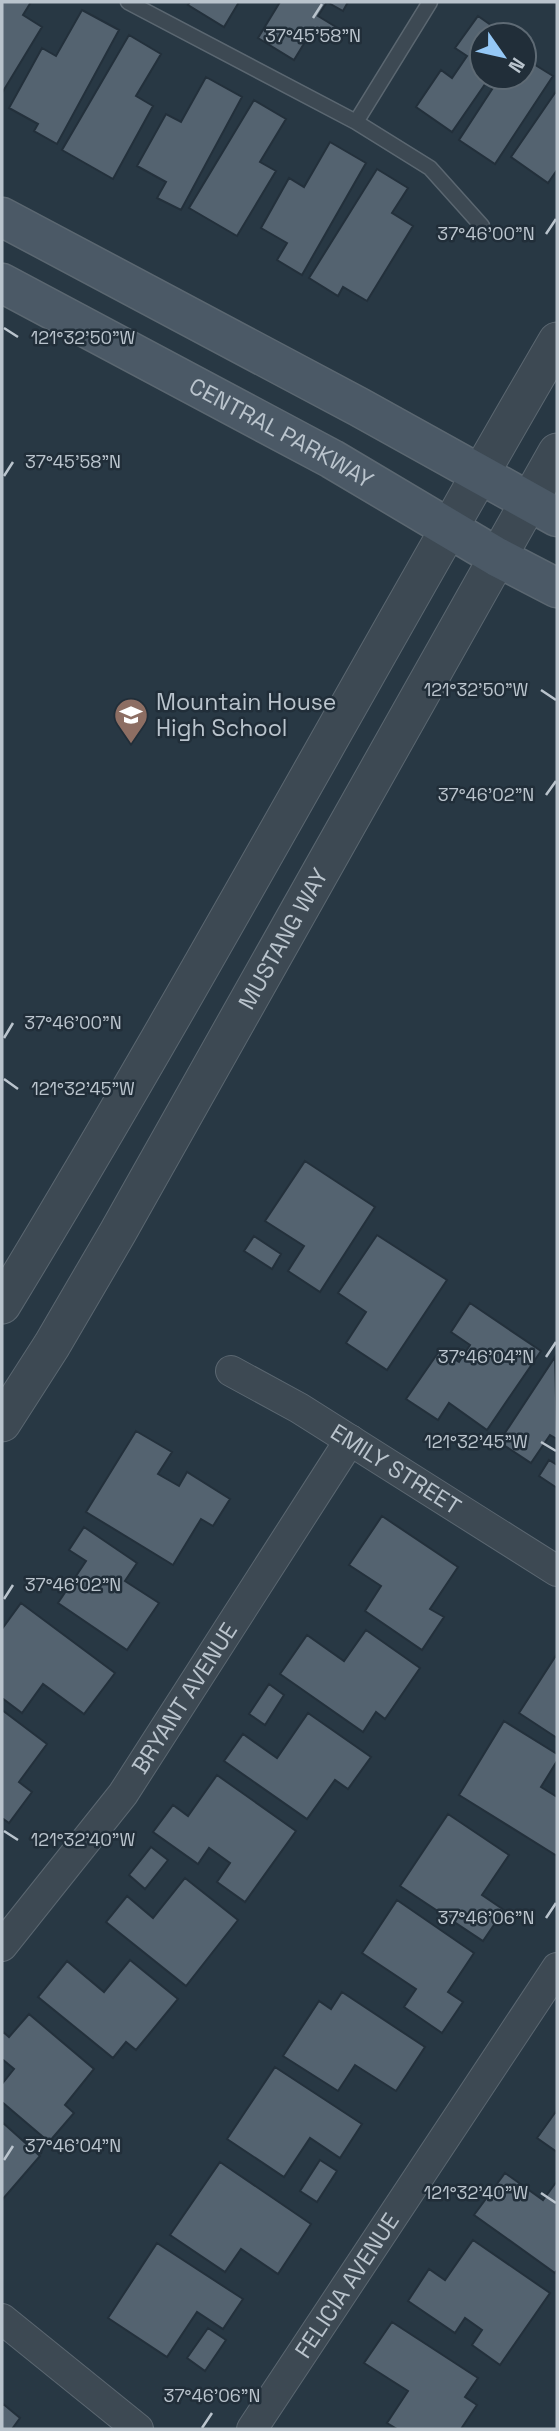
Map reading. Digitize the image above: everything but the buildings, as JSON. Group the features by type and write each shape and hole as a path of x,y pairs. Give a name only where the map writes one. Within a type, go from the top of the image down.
{"main road":[{"path":"2,216 544,509"},
{"name":"CENTRAL PARKWAY","path":"2,283 332,459 497,557 557,588"}],"street":[{"path":"2,1305 148,1060 479,473 557,341"},
{"name":"MUSTANG WAY","path":"2,1423 52,1345 118,1232 497,557 544,509 557,452"},
{"name":"EMILY STREET","path":"231,1371 299,1408 557,1572"},
{"name":"BRYANT AVENUE","path":"2,1945 122,1794 350,1440"},
{"name":"FELICIA AVENUE","path":"252,2429 557,1968"},
{"path":"2,2319 138,2429"}],"lane":[{"path":"128,2 356,122 430,169 482,226"},
{"path":"356,122 430,2"}],"place":[{"name":"Mountain House High School","path":"131,745"}]}
